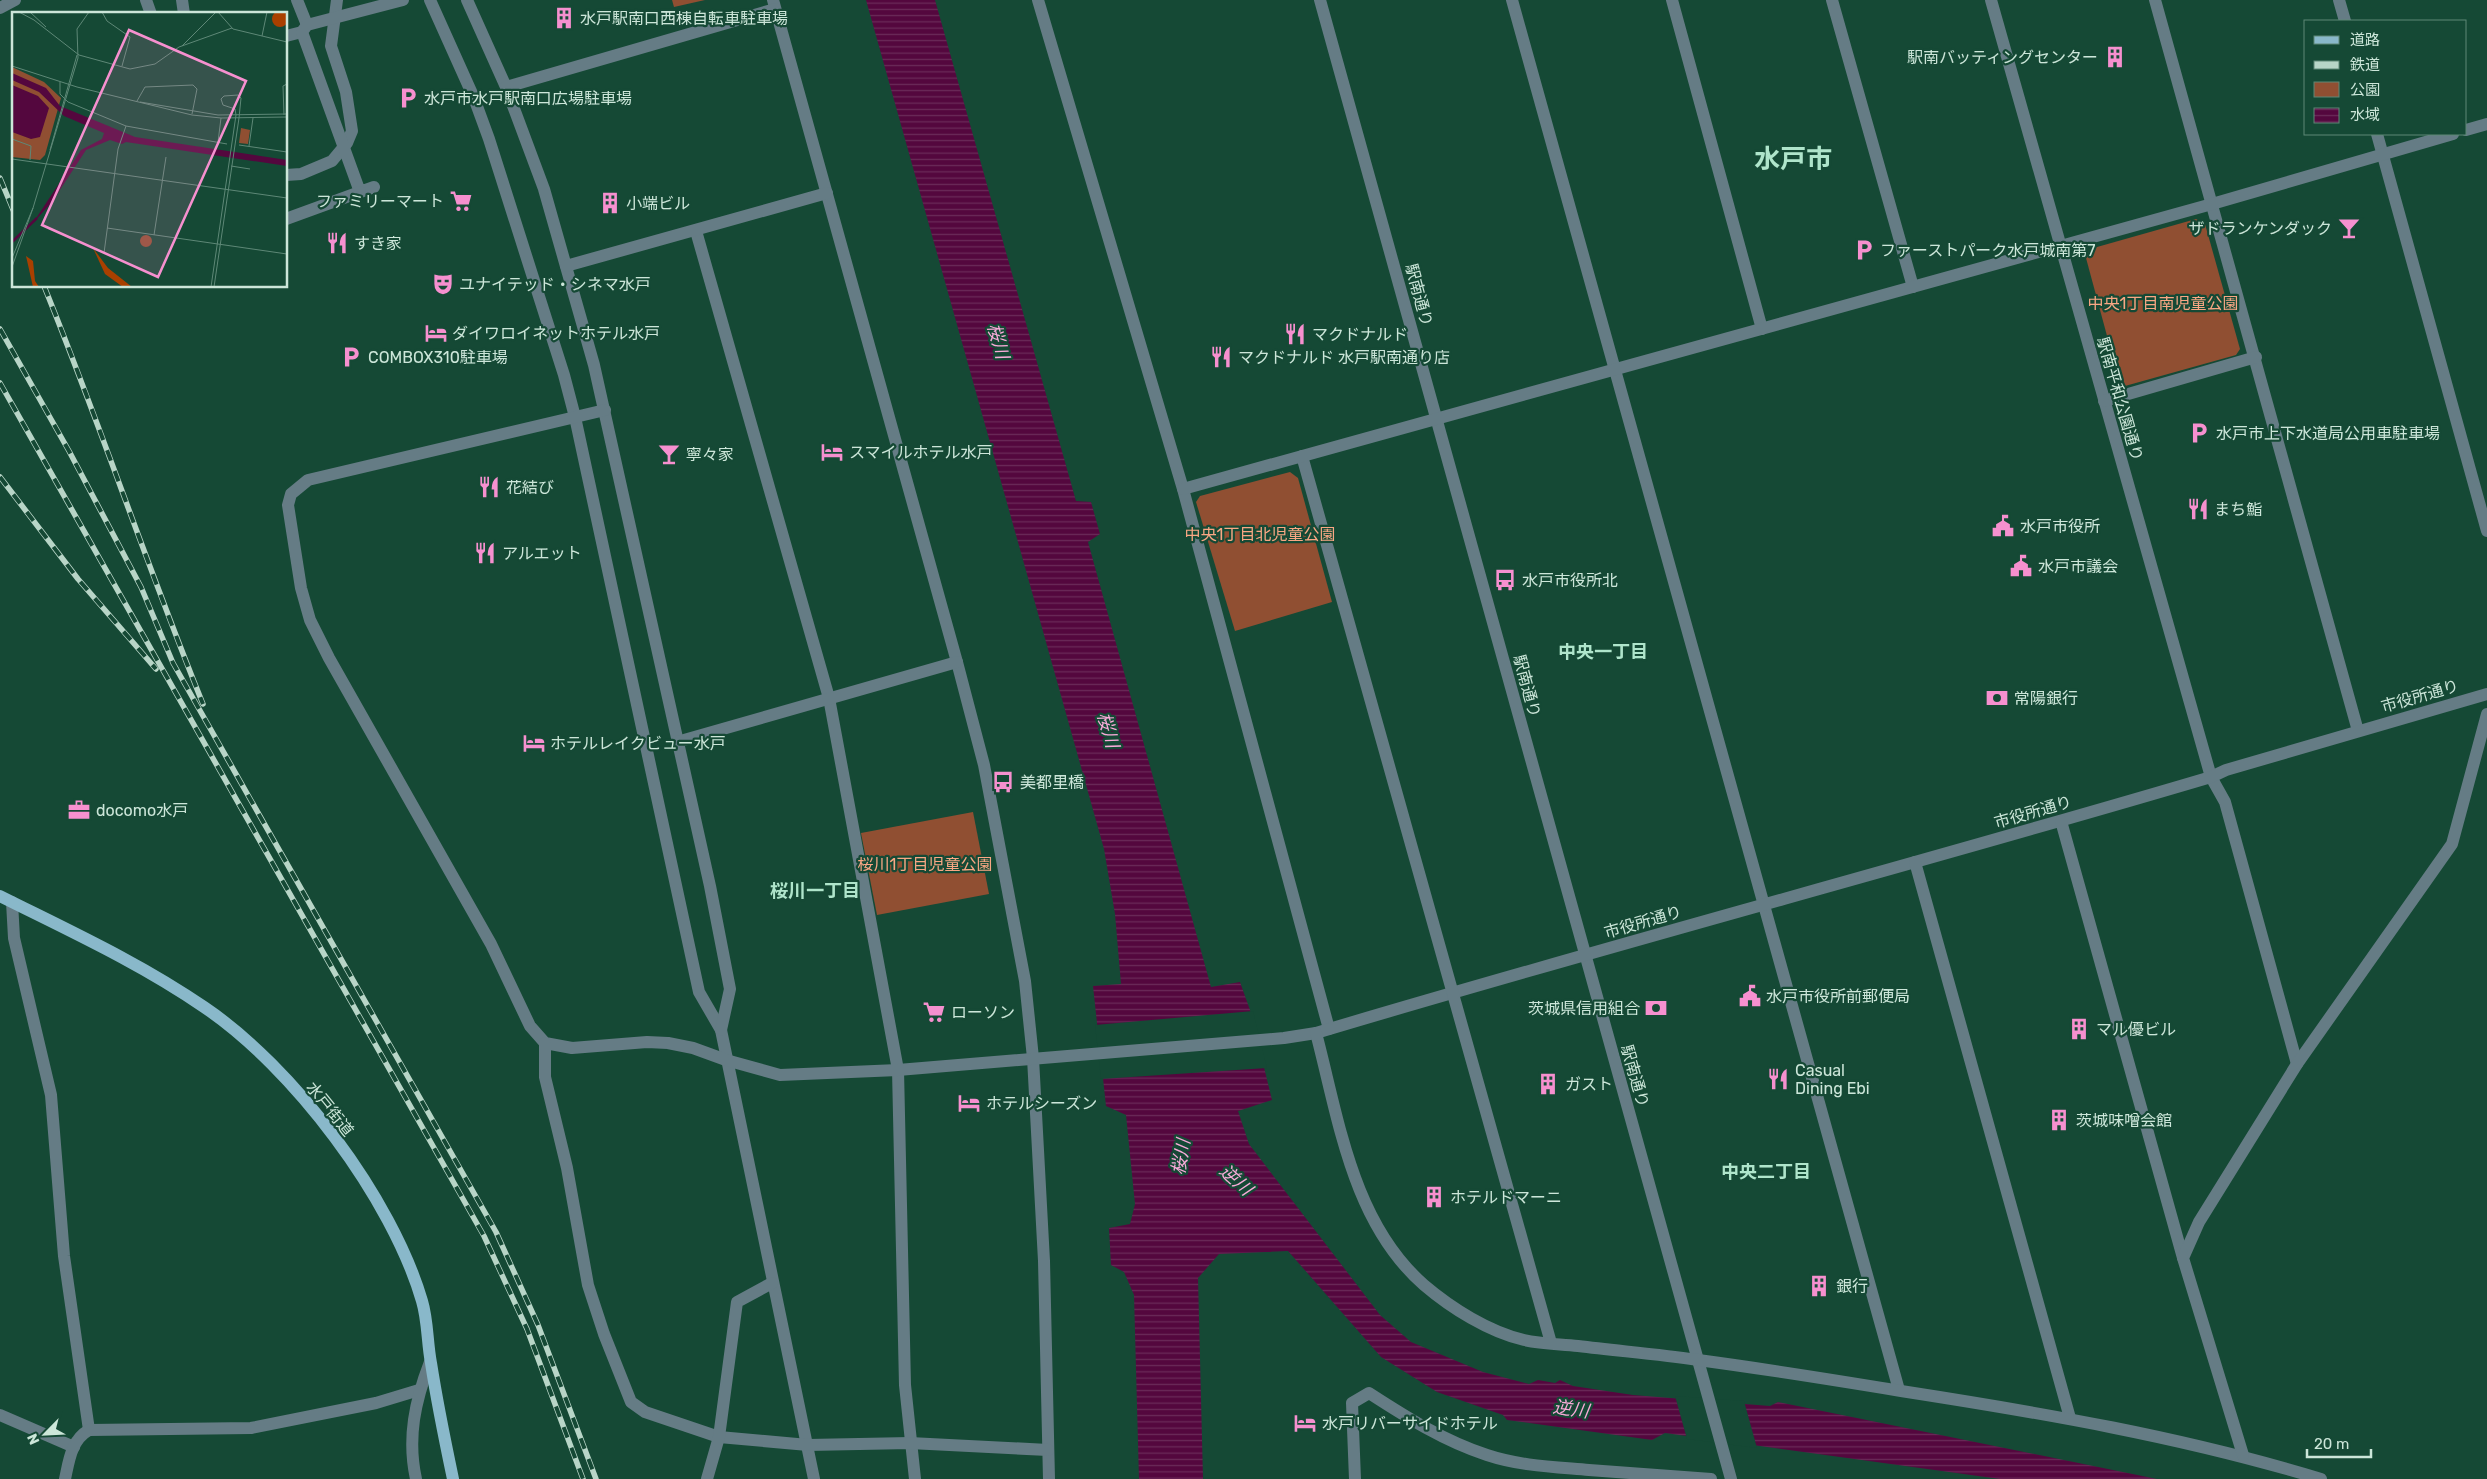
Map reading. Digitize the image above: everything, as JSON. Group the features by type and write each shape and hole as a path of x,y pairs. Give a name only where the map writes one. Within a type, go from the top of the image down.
{"main road":[{"name":"水戸街道","path":"6,899 120,954 206,1008 248,1043 312,1109 371,1190 403,1249 423,1302 430,1362 453,1479"}],"street":[{"path":"0,8 15,0"},
{"path":"146,0 150,12"},
{"path":"296,0 304,29 360,192"},
{"path":"288,175 300,174 332,161 340,154 352,131 346,92 331,46 337,0"},
{"path":"288,35 403,0"},
{"path":"430,0 474,98 489,139 534,275 575,417 699,992 721,1030 814,1479"},
{"path":"467,0 506,87 544,189 605,410 710,886 730,989 721,1030"},
{"path":"1038,0 1183,489 1329,1029"},
{"name":"駅南通り","path":"1320,0 1729,1473"},
{"path":"1512,0 1899,1390"},
{"path":"1672,0 1762,329"},
{"path":"1832,0 1913,287"},
{"name":"駅南平和公園通り","path":"1991,0 2212,777 2225,802 2297,1064"},
{"path":"2155,0 2256,357 2358,731"},
{"path":"2339,0 2345,20"},
{"path":"506,87 774,5 957,662 995,820 1025,981 1033,1058 1044,1261 1049,1479"},
{"path":"2467,130 2487,124"},
{"path":"2377,135 2487,531"},
{"path":"1183,489 2212,204 2449,135"},
{"path":"288,218 374,187"},
{"path":"566,266 827,193"},
{"path":"696,231 829,698 898,1070 904,1386 915,1479"},
{"path":"2104,401 2256,357"},
{"path":"605,410 308,480 291,494 288,505 297,570 310,620 329,658 498,959 530,1026 545,1043 545,1077 567,1168 588,1285 621,1381 630,1402 645,1412 719,1437 808,1445 910,1443 1048,1450"},
{"path":"1302,456 1551,1343"},
{"path":"677,742 957,662"},
{"name":"市役所通り","path":"545,1043 572,1048 648,1042 668,1043 693,1048 726,1060 780,1075 898,1070 1284,1038 1316,1033 2061,821 2212,777 2226,770 2487,694"},
{"path":"2183,1258 2199,1222 2297,1064 2452,844 2487,714"},
{"path":"2061,821 2183,1258 2243,1455"},
{"path":"1915,862 2070,1418"},
{"path":"6,899 51,1095 64,1256 88,1430"},
{"path":"1316,1033 1352,1168 1361,1195 1376,1225 1400,1260 1436,1294 1492,1329 1522,1340 1697,1360 2070,1418 2243,1455 2321,1479"},
{"path":"707,1479 719,1437 737,1302 772,1283"},
{"path":"416,1479 411,1456 411,1442 419,1390 430,1362"},
{"path":"65,1479 74,1446 80,1435 88,1430 251,1428 376,1403 419,1390"},
{"path":"1355,1479 1352,1403 1369,1393 1406,1417 1448,1440 1496,1458 1521,1464 1556,1468 1711,1479"},
{"path":"0,1415 74,1446"}],"green space":[{"path":"672,0 705,0 674,7"},
{"name":"中央1丁目南児童公園","path":"2196,219 2205,224 2240,349 2236,355 2125,386 2120,384 2086,258 2090,249"},
{"name":"中央1丁目北児童公園","path":"1290,472 1298,478 1332,602 1235,631 1196,502 1200,496"},
{"name":"桜川1丁目児童公園","path":"973,812 989,894 877,915 861,833"}],"water":[{"path":"866,0 935,0 1076,501 1091,502 1100,534 1088,542 1211,987 1240,982 1250,1010 1272,1100 1238,1111 1249,1144 1380,1315 1411,1342 1483,1372 1529,1384 1538,1380 1555,1383 1560,1380 1573,1386 1633,1395 1770,1406 1778,1402 2157,1479 2000,1479 1665,1433 1652,1440 1507,1420 1503,1415 1437,1392 1381,1357 1288,1251 1219,1254 1198,1278 1203,1479 1139,1479 1134,1295 1124,1272 1111,1265 1109,1228 1130,1224 1135,1204 1126,1115 1106,1106 1093,986 1121,984 1115,914 1104,849"}],"pier":[{"path":"1253,1011 1267,1068 1101,1079 1095,1025"},
{"path":"1675,1396 1744,1401 1757,1448 1687,1439"}],"railway":[{"path":"0,178 12,207"},
{"path":"45,288 203,704"},
{"path":"0,329 69,451 141,587 173,663 496,1232 538,1325 596,1479"},
{"path":"0,383 484,1236 527,1329 583,1479"},
{"path":"0,477 78,579 156,669"}],"place":[{"name":"水戸駅南口西棟自転車駐車場","path":"564,18"},
{"name":"駅南バッティングセンター","path":"2115,57"},
{"name":"水戸市水戸駅南口広場駐車場","path":"408,98"},
{"name":"ファミリーマート","path":"461,201"},
{"name":"小端ビル","path":"610,203"},
{"name":"ザドランケンダック","path":"2349,228"},
{"name":"すき家","path":"337,243"},
{"name":"ファーストパーク水戸城南第7","path":"1864,250"},
{"name":"ユナイテッド・シネマ水戸","path":"443,284"},
{"name":"ダイワロイネットホテル水戸","path":"436,333"},
{"name":"マクドナルド","path":"1295,334"},
{"name":"COMBOX310駐車場","path":"351,357"},
{"name":"マクドナルド 水戸駅南通り店","path":"1221,357"},
{"name":"水戸市上下水道局公用車駐車場","path":"2199,433"},
{"name":"スマイルホテル水戸","path":"832,452"},
{"name":"寧々家","path":"669,454"},
{"name":"花結び","path":"489,487"},
{"name":"まち鮨","path":"2198,509"},
{"name":"水戸市役所","path":"2003,526"},
{"name":"アルエット","path":"485,553"},
{"name":"水戸市議会","path":"2021,566"},
{"name":"水戸市役所北","path":"1505,580"},
{"name":"常陽銀行","path":"1997,698"},
{"name":"ホテルレイクビュー水戸","path":"534,743"},
{"name":"美都里橋","path":"1003,782"},
{"name":"docomo水戸","path":"79,810"},
{"name":"水戸市役所前郵便局","path":"1750,996"},
{"name":"茨城県信用組合","path":"1656,1008"},
{"name":"ローソン","path":"934,1012"},
{"name":"マル優ビル","path":"2079,1029"},
{"name":"Casual Dining Ebi","path":"1778,1079"},
{"name":"ガスト","path":"1548,1084"},
{"name":"ホテルシーズン","path":"969,1103"},
{"name":"茨城味噌会館","path":"2059,1120"},
{"name":"ホテルドマーニ","path":"1434,1197"},
{"name":"銀行","path":"1819,1286"},
{"name":"水戸リバーサイドホテル","path":"1305,1423"}],"district":[{"name":"水戸市","path":"1793,159"},
{"name":"中央一丁目","path":"1603,652"},
{"name":"桜川一丁目","path":"815,891"},
{"name":"中央二丁目","path":"1766,1172"}],"water label":[{"name":"桜川","path":"998,341"},
{"name":"桜川","path":"1108,730"},
{"name":"桜川","path":"1181,1157"},
{"name":"逆川","path":"1236,1180"},
{"name":"逆川","path":"1571,1409"}]}
